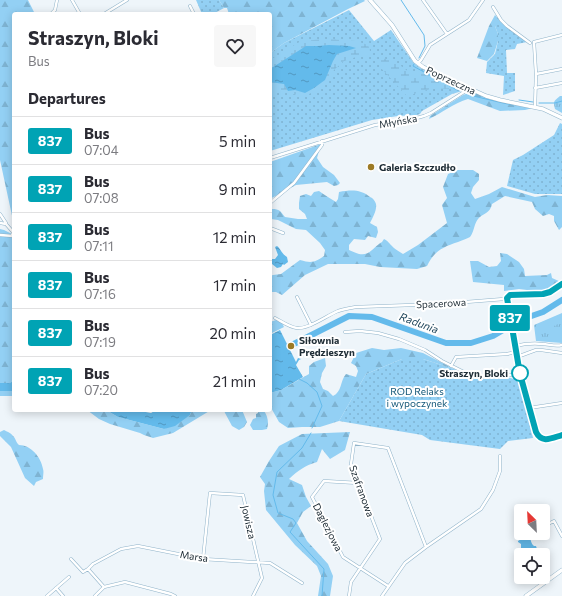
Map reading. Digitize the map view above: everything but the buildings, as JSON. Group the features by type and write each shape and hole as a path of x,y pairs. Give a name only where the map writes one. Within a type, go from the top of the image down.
{"street":[{"path":"53,12 55,10 57,0"},
{"path":"72,0 79,12"},
{"path":"107,12 127,0"},
{"name":"Poprzeczna","path":"370,0 392,25 414,61 418,64 467,88 494,99 543,108 562,118"},
{"path":"423,0 447,34"},
{"path":"418,64 430,45 469,20 483,0"},
{"path":"190,6 193,12"},
{"path":"494,7 500,20 530,43"},
{"path":"535,107 536,74 534,42 562,35"},
{"path":"536,74 562,69"},
{"path":"535,88 562,83"},
{"name":"Młyńska","path":"272,157 375,125 424,116 464,92 467,88"},
{"path":"272,200 294,183 322,145 322,141"},
{"path":"0,214 12,231"},
{"path":"0,223 6,224"},
{"path":"272,229 283,233"},
{"path":"0,235 12,236"},
{"name":"Spacerowa","path":"274,318 297,328 304,328 347,308 440,304 504,299 510,295 543,294 550,292 562,284"},
{"path":"297,297 311,324"},
{"path":"507,298 510,317"},
{"path":"345,332 360,331 378,333 399,339 425,350 468,375 484,378 500,375 520,374"},
{"path":"513,336 520,374 536,432 543,439 562,435"},
{"path":"515,346 533,344 562,345"},
{"path":"517,357 536,350 562,353"},
{"path":"451,366 456,357 507,354 516,352"},
{"path":"529,408 562,403"},
{"name":"Szafranowa","path":"349,596 351,582 380,539 351,464 354,443 388,448 426,547"},
{"path":"382,596 405,564 426,547 481,509 494,490 500,471 500,456"},
{"name":"Daglezjowa","path":"358,483 324,481 312,497 343,557 388,586"},
{"name":"Jowisza","path":"203,559 210,493 243,495 262,578 253,596"},
{"path":"550,523 554,521 562,536"},
{"name":"Marsa","path":"88,569 93,564 121,549 138,546 203,559 270,563 302,583"},
{"path":"71,559 83,572 88,569 104,587"},
{"path":"526,596 562,570"},
{"path":"47,596 69,577"},
{"path":"95,596 104,587 125,582 175,596"},
{"path":"56,588 63,596"}],"green space":[{"path":"0,0 28,0 34,12 12,12 12,216 0,160"},
{"path":"196,0 219,0 224,8 217,12 201,12"},
{"path":"219,0 365,1 284,43 272,52 272,12 228,12 227,8 224,8"},
{"path":"349,10 374,41 391,30 413,62 419,67 454,84 453,85 461,91 452,94 417,115 372,120 272,150 272,52 284,43"},
{"path":"495,15 527,42 517,44 515,49 506,50 507,73 515,73 515,91 503,95 504,76 486,73 487,62 495,54 498,41 498,34 495,26"},
{"path":"495,15 495,26 498,34 498,41 494,54 487,61 477,58 489,26"},
{"path":"326,39 356,41 368,45 370,50 368,56 356,57 344,61 334,70 328,81 319,89 305,96 283,91 272,91 272,59 301,41"},
{"path":"379,58 393,60 413,74 424,71 448,83 450,89 434,88 407,96 379,66"},
{"path":"471,92 533,108 525,110 500,111 468,99 429,119 430,116 463,95"},
{"path":"562,96 562,113 555,109 554,104 555,100"},
{"path":"560,123 562,124 562,194 535,194 507,186 513,160 554,135"},
{"path":"321,144 317,158 323,167 334,175 340,183 334,186 327,182 296,185 272,198 272,161"},
{"path":"458,170 473,170 479,174 479,180 473,187 471,193 475,199 502,187 535,197 547,195 562,196 562,227 559,230 554,221 554,216 549,214 543,216 535,209 532,202 505,196 492,204 488,212 478,219 470,237 440,250 436,253 427,266 417,269 380,267 365,264 328,264 305,275 282,295 272,292 272,275 281,274 300,260 310,262 318,260 324,256 325,250 306,230 296,229 278,220 272,219 272,209 277,209 285,217 307,219 305,214 299,209 300,196 306,194 311,196 314,192 319,191 336,202 339,192 359,191 372,198 376,203 375,211 370,223 377,227 378,232 376,238 368,236 365,240 354,239 349,245 349,250 359,254 365,254 370,252 384,239 403,254 418,245 447,223 442,205 447,198 443,187 448,174"},
{"path":"0,229 12,234 12,382 0,383"},
{"path":"500,253 507,254 519,262 524,269 525,276 547,275 551,273 552,278 561,282 546,291 519,289 504,291 504,285 473,282 470,261 478,261 489,267 497,266 501,261"},
{"path":"562,313 562,343 536,341 534,325"},
{"path":"558,316 560,323 550,328 547,321"},
{"path":"276,320 282,323 284,327 272,333 272,321"},
{"path":"372,348 384,350 401,348 423,353 454,369 423,359 402,359 366,374 339,421 320,427 288,428 279,422 272,410 272,392 281,390 309,374 309,366 314,362 325,358 326,366 322,373 320,382 323,389 328,391 333,396 338,392 346,374 356,377 358,371 356,366 351,363 356,353"},
{"name":"ROD Relaks i wypoczynek","path":"402,359 423,359 454,369 472,378 484,379 504,376 517,380 522,388 533,438 508,441 500,449 430,440 422,435 339,421 366,374"},
{"path":"0,391 12,391 12,396 0,396"},
{"path":"90,412 109,412 118,417 164,429 190,415 191,412 208,412 173,433 153,438 99,419"},
{"path":"243,412 247,422 244,427 239,430 232,426 225,413"},
{"path":"264,412 266,414 268,422 267,429 253,430 250,425 258,413"},
{"path":"4,430 13,436 19,445 28,447 38,456 42,465 43,479 36,482 34,486 25,478 11,447 0,436 0,432"},
{"path":"350,432 345,450 330,459 322,449 317,462 302,469 289,479 302,485 311,506 303,512 297,523 307,541 328,564 333,576 330,596 318,596 321,576 317,566 295,545 266,510 264,491 265,484 260,477 279,446 302,434"}],"water":[{"path":"306,46 349,46 356,48 337,54 325,80 305,93 295,90 288,91 284,84 272,82 272,68"},
{"path":"277,246 287,257 288,262 277,268 272,264 272,259 275,259 278,255 275,247"},
{"path":"280,330 296,362 298,358 301,359 296,365 303,377 281,390 272,392 272,334"},
{"path":"12,382 12,391 0,391 0,383"},
{"path":"109,412 191,412 190,415 175,426 164,429 118,417"},
{"path":"530,540 537,548 521,548 521,544 518,541"}],"waterway":[{"path":"401,0 424,35 425,46 419,58"},
{"path":"414,64 413,66 457,90"},
{"path":"469,95 513,105"},
{"path":"519,100 533,102"},
{"path":"539,103 555,103 562,101"},
{"name":"Radunia","path":"272,355 349,316 372,317 446,343 471,343 493,336 520,320 543,312 562,300"},
{"path":"299,379 307,383 317,392 322,406 312,428"},
{"path":"311,433 302,448 277,472 273,495 278,513 293,519 296,523 290,532 324,569 322,596"}],"bus line":[{"name":"837","path":"562,284 550,292 543,294 510,295 507,298 520,374 536,432 543,439 562,435"}],"place":[{"name":"Galeria Szczudło","path":"371,167"},
{"name":"Siłownia Prędzieszyn","path":"291,346"},
{"name":"Straszyn, Bloki","path":"520,373"}]}
